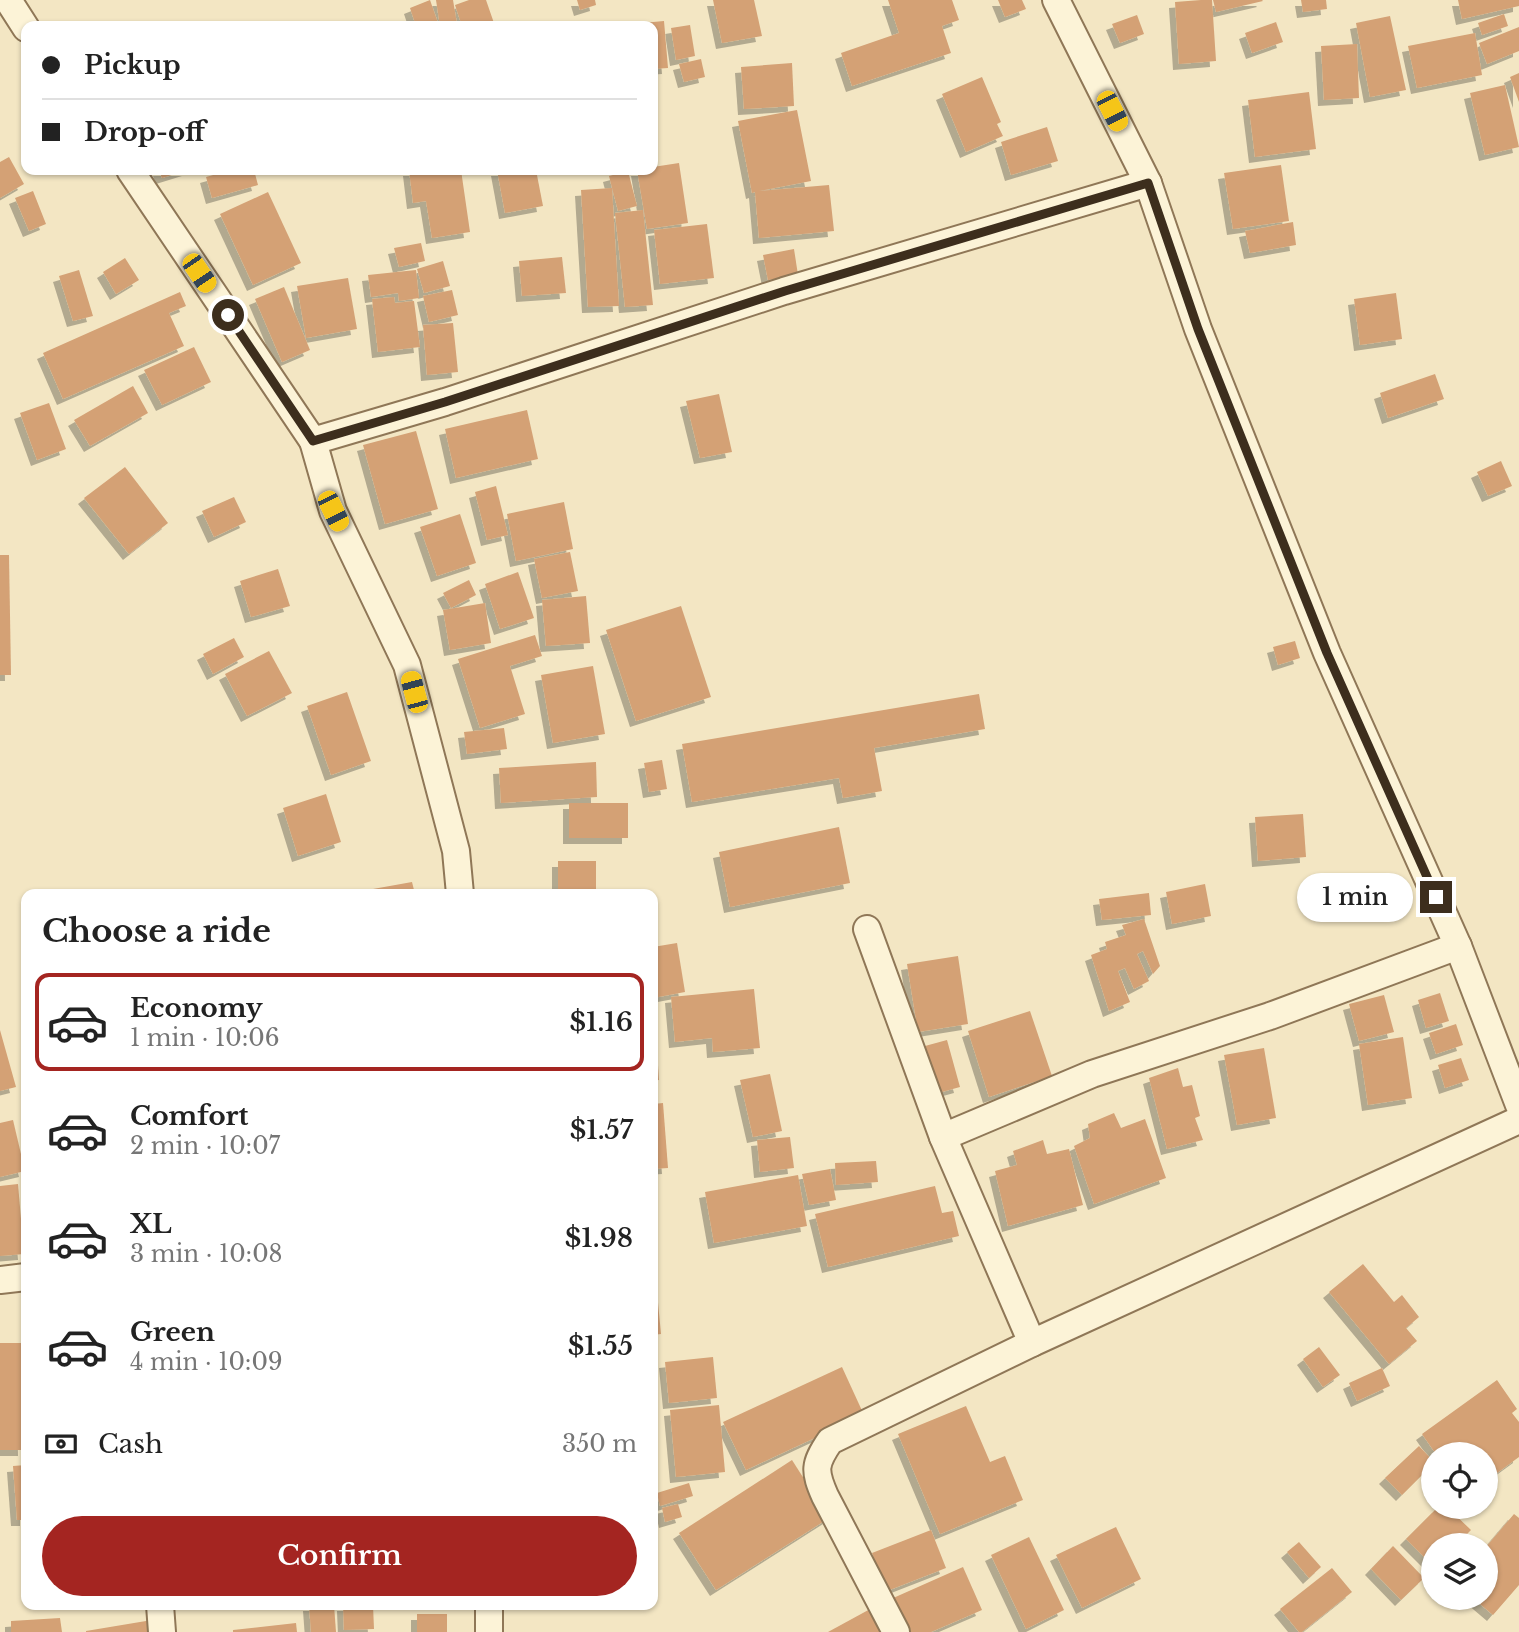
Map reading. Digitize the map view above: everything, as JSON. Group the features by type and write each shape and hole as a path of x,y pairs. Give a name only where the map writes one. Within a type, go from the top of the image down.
{"street":[{"path":"8,0 22,21"},
{"path":"1056,0 1148,183 1198,329 1327,653 1458,946 1519,1105"},
{"path":"133,175 313,441 333,511 407,665 456,850 460,889"},
{"path":"313,441 445,402 785,291 1148,183"},
{"path":"867,929 943,1137 1032,1343"},
{"path":"943,1137 1091,1074 1270,1016 1458,946"},
{"path":"896,1632 817,1476 819,1457 830,1441 1032,1343 1519,1120"},
{"path":"0,1280 21,1278"},
{"path":"160,1610 162,1632"},
{"path":"489,1610 489,1632"}],"building":[{"path":"430,0 437,21 414,21 410,8"},
{"path":"436,0 453,0 456,21 439,21"},
{"path":"469,0 486,0 493,21 460,21 455,5"},
{"path":"577,0 595,0 596,5 580,10"},
{"path":"713,0 754,0 762,36 722,43"},
{"path":"888,0 952,0 959,20 942,26 951,53 852,86 841,53 899,33"},
{"path":"998,0 1022,0 1026,9 1005,17"},
{"path":"1212,0 1216,61 1179,64 1175,2"},
{"path":"1213,0 1262,0 1263,1 1216,12"},
{"path":"1301,0 1326,0 1327,9 1303,12"},
{"path":"1458,0 1519,0 1519,6 1462,19"},
{"path":"1504,14 1508,26 1482,35 1478,23"},
{"path":"1137,15 1144,34 1120,43 1112,24"},
{"path":"1390,16 1406,90 1370,97 1356,23"},
{"path":"664,21 668,68 658,69 658,22"},
{"path":"1276,22 1283,42 1252,53 1245,33"},
{"path":"690,25 695,56 676,60 671,28"},
{"path":"1519,27 1519,51 1487,64 1479,43"},
{"path":"1475,33 1482,75 1417,88 1408,46"},
{"path":"1357,44 1359,98 1324,100 1321,46"},
{"path":"701,59 705,77 684,82 679,64"},
{"path":"792,63 794,106 744,109 741,67"},
{"path":"1519,73 1519,102 1510,77"},
{"path":"982,77 1001,122 997,124 1003,136 966,152 942,94"},
{"path":"1505,85 1519,147 1485,155 1470,93"},
{"path":"1309,92 1316,149 1255,157 1248,100"},
{"path":"797,110 811,181 759,191 829,185 834,231 759,238 755,192 752,193 738,121"},
{"path":"1047,127 1058,161 1011,175 1001,142"},
{"path":"9,157 24,184 0,198 0,162"},
{"path":"679,163 688,223 647,229 638,175 658,175 658,166"},
{"path":"1281,165 1289,221 1233,229 1224,173"},
{"path":"255,175 258,185 212,198 206,177"},
{"path":"410,175 462,175 470,232 432,238 426,201 413,203"},
{"path":"498,175 537,175 543,206 505,213"},
{"path":"629,175 637,206 618,211 609,176"},
{"path":"612,188 619,306 588,307 581,190"},
{"path":"33,191 46,224 29,231 15,198"},
{"path":"268,192 301,263 253,285 220,214"},
{"path":"643,210 653,305 625,307 615,213"},
{"path":"1293,222 1296,245 1250,253 1245,231"},
{"path":"707,224 714,278 660,284 654,230"},
{"path":"421,243 425,261 399,267 394,248"},
{"path":"794,249 798,275 768,280 763,255"},
{"path":"562,257 566,293 522,296 519,261"},
{"path":"125,258 139,280 116,294 103,272"},
{"path":"443,261 450,286 424,293 417,269"},
{"path":"79,270 93,316 73,321 59,276"},
{"path":"416,270 419,298 399,301 398,293 371,297 368,275"},
{"path":"348,278 357,329 306,338 297,286"},
{"path":"284,287 310,350 282,362 255,299"},
{"path":"452,290 458,315 429,322 423,296"},
{"path":"180,292 186,306 169,313 184,346 63,399 43,353"},
{"path":"1396,293 1402,339 1360,345 1354,299"},
{"path":"394,297 395,303 414,301 420,347 378,352 372,299"},
{"path":"453,323 458,372 427,375 423,325"},
{"path":"194,347 211,382 162,405 144,370"},
{"path":"1435,374 1444,399 1388,418 1380,393"},
{"path":"133,386 148,413 90,446 74,420"},
{"path":"719,394 732,452 700,458 686,401"},
{"path":"49,403 66,449 37,460 20,413"},
{"path":"527,410 538,459 456,478 445,429"},
{"path":"416,431 438,509 385,524 363,445"},
{"path":"1501,461 1512,486 1488,496 1477,472"},
{"path":"125,467 168,523 129,554 84,498"},
{"path":"496,486 508,535 487,540 475,492"},
{"path":"234,497 246,522 214,537 202,511"},
{"path":"564,502 573,549 516,561 507,514"},
{"path":"460,514 476,563 437,576 420,527"},
{"path":"570,552 578,591 542,598 534,559"},
{"path":"0,555 9,555 11,675 0,675"},
{"path":"278,569 290,606 251,617 240,581"},
{"path":"518,572 534,618 500,629 485,584"},
{"path":"469,580 476,595 451,608 443,593"},
{"path":"586,596 590,643 546,646 542,600"},
{"path":"485,603 491,643 450,650 443,610"},
{"path":"681,606 711,697 636,721 606,630"},
{"path":"535,635 542,656 510,666 525,714 480,728 458,659"},
{"path":"234,638 244,657 213,674 203,654"},
{"path":"1295,641 1300,658 1278,665 1273,647"},
{"path":"269,651 292,693 247,716 225,674"},
{"path":"593,666 605,734 553,743 541,675"},
{"path":"347,692 371,761 331,775 307,706"},
{"path":"979,694 985,729 874,748 882,791 843,798 839,778 692,802 682,744"},
{"path":"504,728 507,749 467,754 464,732"},
{"path":"662,760 667,789 649,792 644,763"},
{"path":"596,762 597,797 501,803 499,768"},
{"path":"326,794 341,842 298,856 283,808"},
{"path":"569,803 628,803 628,838 569,838"},
{"path":"1303,814 1306,857 1258,861 1255,817"},
{"path":"839,827 850,883 730,907 719,852"},
{"path":"558,861 596,861 596,889 558,889"},
{"path":"412,882 414,889 373,889"},
{"path":"1205,884 1211,916 1172,924 1166,892"},
{"path":"1149,893 1151,915 1102,920 1099,899"},
{"path":"1144,919 1160,966 1153,974 1143,951 1137,954 1149,981 1134,989 1125,968 1118,971 1130,1002 1109,1011 1091,955 1107,949 1105,942 1126,935 1122,925"},
{"path":"677,943 685,992 658,997 658,946"},
{"path":"958,956 968,1024 918,1032 907,964"},
{"path":"754,989 760,1048 713,1052 712,1038 675,1042 671,997"},
{"path":"1440,993 1449,1021 1426,1028 1418,1000"},
{"path":"1384,995 1394,1032 1359,1041 1349,1004"},
{"path":"1030,1011 1052,1076 989,1097 968,1031"},
{"path":"1456,1024 1463,1045 1436,1054 1429,1033"},
{"path":"0,1030 16,1087 0,1091"},
{"path":"1403,1037 1412,1098 1368,1105 1359,1044"},
{"path":"947,1040 960,1087 938,1093 925,1046"},
{"path":"1264,1048 1276,1118 1237,1125 1224,1055"},
{"path":"1461,1058 1469,1080 1445,1088 1438,1065"},
{"path":"1178,1068 1183,1087 1192,1085 1200,1116 1195,1118 1203,1140 1167,1149 1149,1078"},
{"path":"770,1074 782,1131 753,1137 740,1080"},
{"path":"663,1103 668,1168 658,1169 658,1104"},
{"path":"1114,1113 1121,1128 1145,1119 1166,1178 1094,1204 1074,1146 1090,1138 1088,1124"},
{"path":"13,1120 21,1154 21,1172 0,1177 0,1123"},
{"path":"790,1137 794,1168 760,1172 757,1140"},
{"path":"1043,1140 1047,1154 1069,1149 1083,1205 1008,1226 995,1171 1017,1165 1013,1151"},
{"path":"876,1161 878,1182 836,1185 835,1163"},
{"path":"830,1169 836,1200 809,1205 802,1174"},
{"path":"798,1175 807,1226 714,1243 705,1192"},
{"path":"18,1184 21,1254 0,1256 0,1186"},
{"path":"935,1186 942,1213 953,1211 959,1236 828,1267 815,1214"},
{"path":"1363,1264 1394,1302 1402,1295 1419,1317 1406,1328 1417,1341 1389,1364 1329,1292"},
{"path":"658,1302 661,1334 658,1334"},
{"path":"0,1343 21,1343 21,1450 0,1450"},
{"path":"1319,1347 1340,1375 1323,1387 1303,1359"},
{"path":"713,1357 717,1398 669,1403 665,1362"},
{"path":"842,1367 864,1415 746,1470 723,1422"},
{"path":"1382,1368 1390,1386 1357,1401 1349,1383"},
{"path":"1497,1380 1517,1409 1512,1413 1519,1422 1519,1457 1498,1472 1498,1442 1428,1442 1422,1434"},
{"path":"719,1405 725,1472 676,1477 670,1410"},
{"path":"966,1406 990,1462 1005,1456 1023,1500 940,1534 898,1434"},
{"path":"1419,1446 1421,1448 1421,1476 1402,1495 1385,1478"},
{"path":"792,1460 829,1518 716,1590 679,1533"},
{"path":"21,1465 21,1520 17,1520 13,1466"},
{"path":"689,1483 693,1496 660,1506 658,1493"},
{"path":"678,1504 682,1517 665,1522 662,1508"},
{"path":"1514,1514 1519,1518 1519,1585 1498,1609 1498,1533"},
{"path":"1426,1519 1460,1519 1471,1530 1468,1533 1421,1533 1421,1554 1406,1539"},
{"path":"1116,1527 1141,1579 1082,1608 1056,1555"},
{"path":"931,1530 946,1568 887,1591 872,1553"},
{"path":"1029,1537 1064,1610 1026,1629 991,1555"},
{"path":"1299,1542 1321,1567 1309,1578 1287,1552"},
{"path":"1393,1546 1421,1575 1421,1581 1401,1600 1371,1569"},
{"path":"963,1567 982,1610 931,1632 905,1632 891,1599"},
{"path":"1332,1568 1352,1592 1299,1632 1280,1609"},
{"path":"872,1608 885,1632 828,1632"},
{"path":"309,1610 334,1610 336,1632 311,1632"},
{"path":"343,1610 373,1610 374,1629 344,1630"},
{"path":"417,1614 447,1614 447,1632 417,1632"},
{"path":"60,1618 62,1632 11,1632 11,1621"},
{"path":"152,1620 153,1632 86,1632 86,1631"},
{"path":"296,1623 297,1632 233,1632 233,1630"}],"route":[{"path":"228,315 313,441 445,402 785,291 1148,183 1198,329 1327,653 1436,897"}]}
